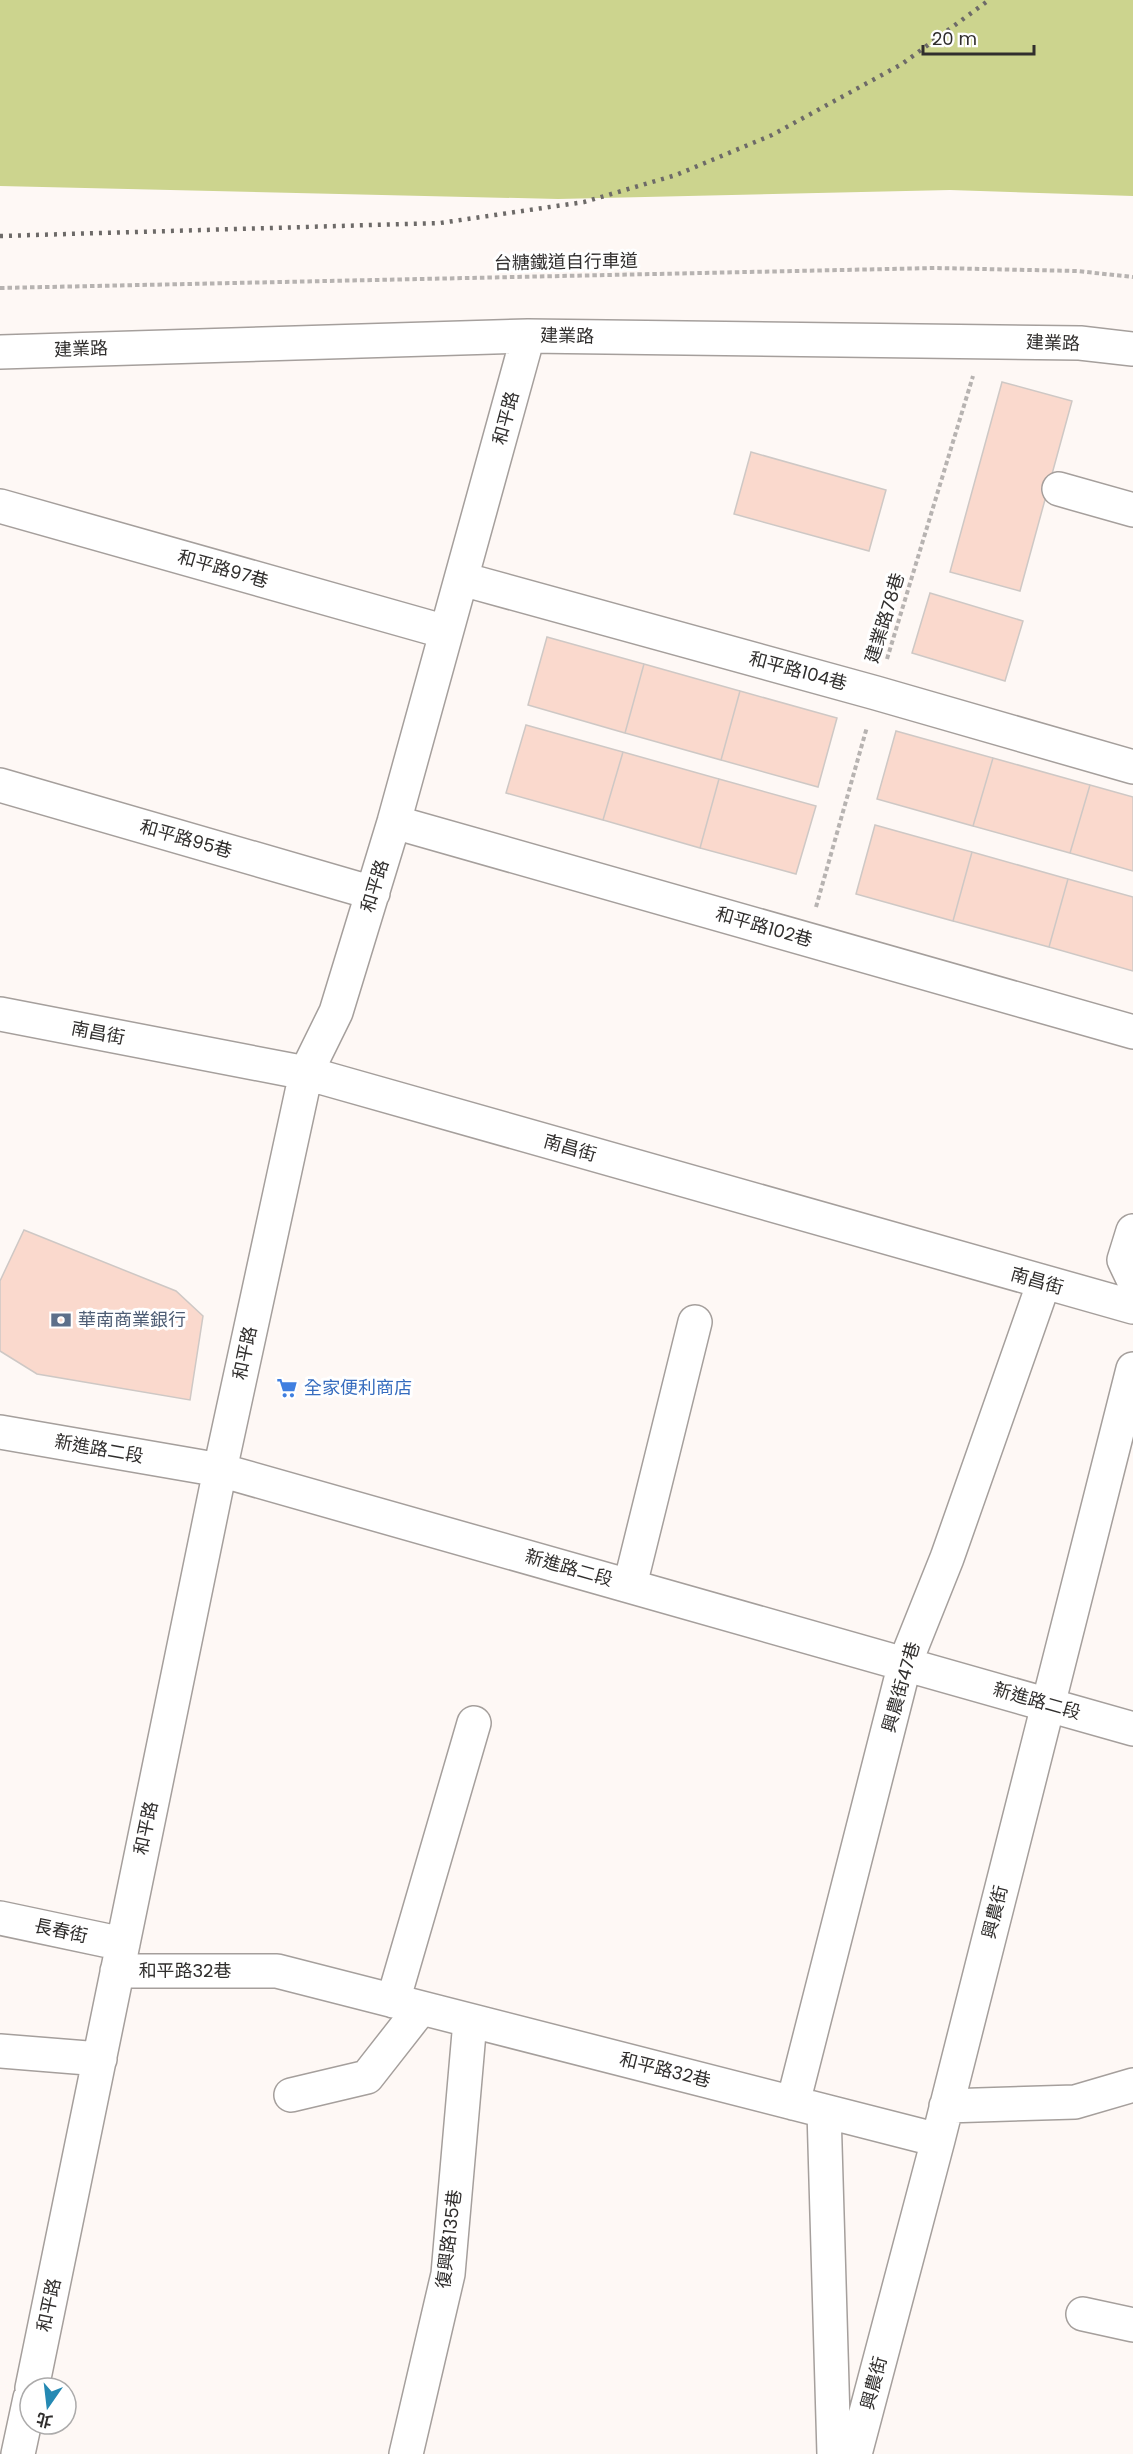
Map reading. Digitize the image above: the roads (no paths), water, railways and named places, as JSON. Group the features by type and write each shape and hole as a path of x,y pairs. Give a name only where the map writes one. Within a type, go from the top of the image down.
{"street":[{"name":"建業路","path":"0,351 528,336 1080,343 1133,349"},
{"name":"和平路","path":"34,2376 220,1470 306,1073 336,1012 373,893 528,336"},
{"path":"1059,489 1133,510"},
{"name":"和平路97巷","path":"0,506 447,632"},
{"name":"和平路104巷","path":"462,579 1133,766"},
{"name":"和平路95巷","path":"0,785 373,893"},
{"name":"和平路102巷","path":"394,822 1133,1032"},
{"name":"南昌街","path":"0,1014 306,1073 1133,1307"},
{"path":"1133,1231 1124,1260 1133,1279"},
{"name":"興農街47巷","path":"793,2103 905,1663 947,1558 1044,1282"},
{"path":"630,1585 695,1322"},
{"name":"興農街","path":"855,2454 938,2140 1047,1705 1122,1457 1133,1369"},
{"name":"新進路二段","path":"0,1432 220,1470 1133,1729"},
{"path":"291,2095 367,2077 407,2004 474,1723"},
{"name":"長春街","path":"0,1918 120,1957"},
{"name":"和平路32巷","path":"120,1957 277,1971 938,2140"},
{"name":"復興路135巷","path":"406,2454 448,2274 470,2020"},
{"path":"0,2051 100,2059"},
{"path":"946,2106 1076,2102 1133,2085"},
{"path":"824,2111 834,2454"},
{"path":"1083,2314 1133,2325"},
{"path":"18,2454 22,2436"}],"railway":[{"path":"0,236 440,223 584,202 676,175 772,135 902,64 989,0"}],"place":[{"name":"華南商業銀行","path":"61,1320"},
{"name":"全家便利商店","path":"287,1388"}]}
